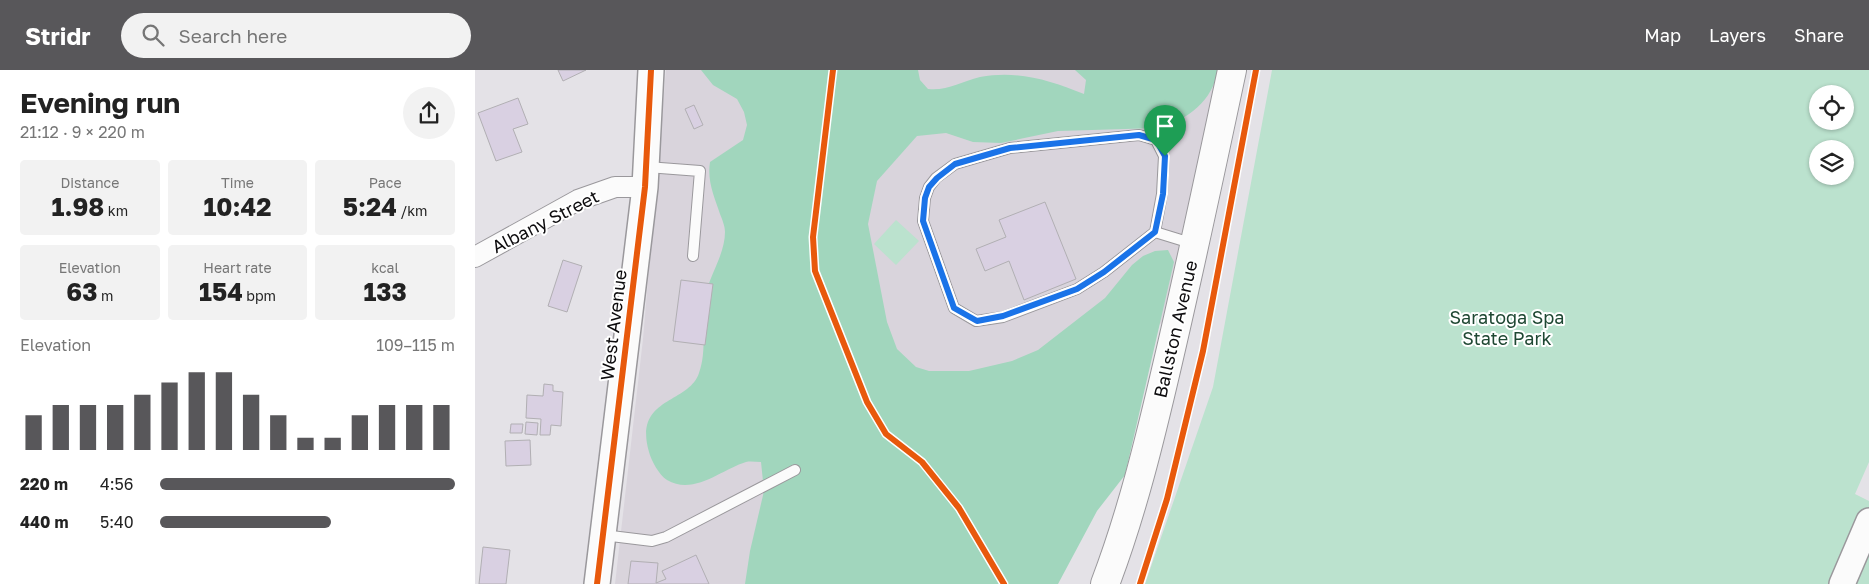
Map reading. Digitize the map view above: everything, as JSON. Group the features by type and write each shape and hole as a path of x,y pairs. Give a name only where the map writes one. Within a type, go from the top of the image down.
{"highway":[{"name":"Ballston Avenue","path":"1105,584 1143,464 1195,244 1231,70"}],"street":[{"name":"West Avenue","path":"597,584 646,177 651,70"},
{"name":"Albany Street","path":"475,257 578,200 646,177"},
{"path":"1842,584 1869,520"}],"lane":[{"path":"1139,135 1156,140 1165,156 1163,194 1155,232 1104,272 1077,289 1003,316 977,321 954,308 923,221 925,198 929,187 955,164 1010,148 1139,135"},
{"path":"646,177 700,170 693,256"},
{"path":"1155,232 1195,244"},
{"path":"602,535 652,541 666,537 795,470"}],"shaded area":[{"path":"666,70 1221,70 1168,318 820,584 615,584 643,339"}],"green space":[{"path":"701,70 918,70 920,80 928,89 948,87 980,77 1007,75 1059,84 1084,94 1086,80 1075,70 1218,70 1211,91 1197,107 1180,120 1159,128 1058,131 1001,143 973,142 946,133 917,136 877,181 868,224 887,322 897,349 916,367 929,371 969,371 1012,361 1038,350 1105,298 1132,265 1143,256 1155,251 1168,250 1174,262 1125,475 1097,511 1058,584 745,584 750,551 764,491 761,462 746,462 708,480 687,485 667,480 658,471 649,452 646,434 649,421 655,411 685,391 699,373 704,344 704,303 711,278 723,248 724,225 710,182 710,162 743,140 747,125 744,112 737,99 713,85"},
{"name":"Saratoga Spa State Park","path":"1272,70 1869,70 1869,462 1855,494 1869,501 1869,584 1145,584 1213,387"},
{"path":"896,220 919,241 896,265 874,244"}],"building":[{"path":"558,70 586,70 563,81"},
{"path":"518,98 528,124 513,129 522,152 496,161 478,113"},
{"path":"694,105 703,125 694,129 685,109"},
{"path":"1045,202 1076,279 1024,300 1009,261 985,271 976,249 1006,237 999,220"},
{"path":"563,260 582,266 567,312 548,306"},
{"path":"681,280 713,284 705,345 673,341"},
{"path":"544,384 553,385 553,391 563,392 561,426 551,425 550,435 540,435 541,419 526,418 527,395 543,396"},
{"path":"526,422 538,423 537,435 525,434"},
{"path":"511,424 523,424 522,433 510,433"},
{"path":"530,440 531,465 506,466 505,441"},
{"path":"483,547 510,550 506,584 479,584"},
{"path":"696,555 709,584 628,584 631,561 658,563 656,583 666,579 662,571"}],"cycle path":[{"path":"597,584 645,187 651,70"},
{"path":"833,70 813,237 815,271 867,402 886,434 922,462 959,508 1004,584"},
{"path":"1140,584 1167,499 1203,351 1256,70"}],"route":[{"path":"1139,135 1156,140 1165,156 1163,194 1155,232 1104,272 1077,289 1003,316 977,321 954,308 923,221 925,198 929,187 955,164 1010,148 1076,143 1139,135"}]}
